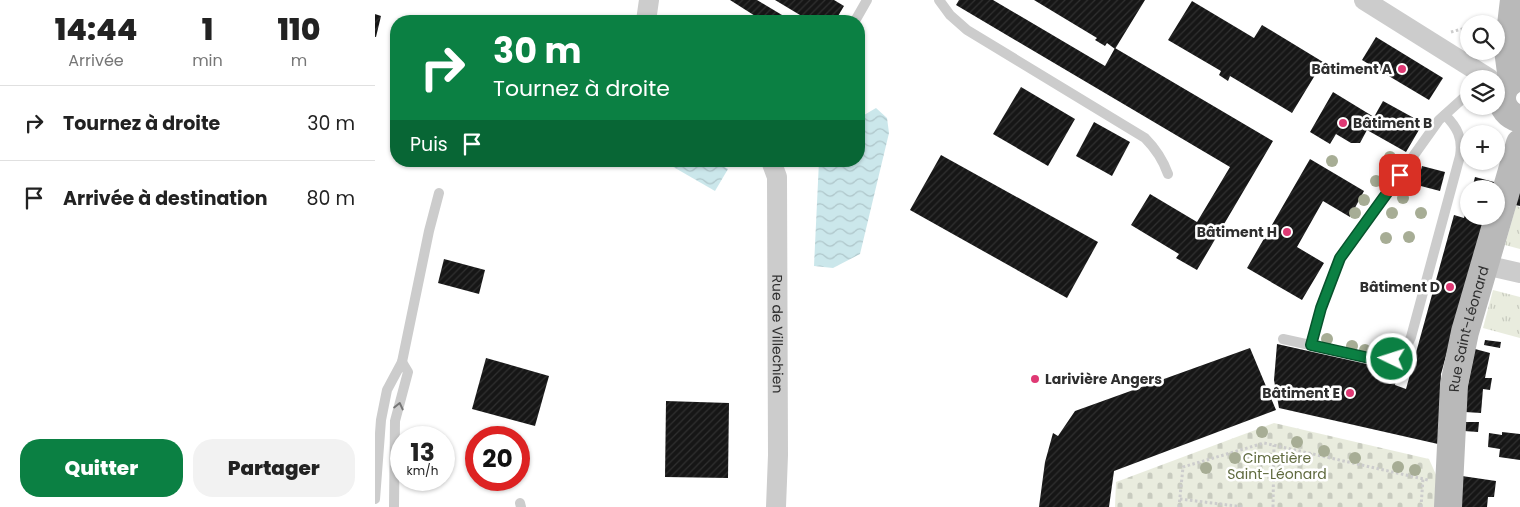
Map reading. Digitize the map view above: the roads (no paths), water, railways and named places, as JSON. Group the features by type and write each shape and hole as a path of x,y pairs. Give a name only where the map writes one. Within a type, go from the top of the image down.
{"street":[{"path":"647,15 649,0"},
{"path":"1364,0 1482,70"},
{"path":"1502,70 1508,50 1515,0"},
{"path":"1515,0 1516,33 1520,54"},
{"path":"1505,107 1507,111 1517,118"},
{"name":"Rue Saint-Léonard","path":"1448,507 1456,369 1518,149 1517,118"},
{"name":"Rue de Villechien","path":"773,167 777,176 778,455 776,507"},
{"path":"1485,265 1520,273"}],"lane":[{"path":"858,15 867,0"},
{"path":"939,0 950,15 967,30 1145,138 1164,162 1168,174"},
{"path":"1311,345 1321,308 1340,258 1439,120 1460,101"},
{"path":"1283,339 1386,361 1397,357 1406,348 1411,337 1461,156 1462,146 1458,132 1445,115"},
{"path":"375,499 381,420 387,390 402,362 429,231 439,193"},
{"path":"394,507 395,421 408,372 402,362"}],"water":[{"path":"876,108 887,118 889,133 860,254 833,268 814,266 819,167 865,167 865,114"},
{"path":"673,167 724,167 728,169 715,191"}],"place":[{"name":"Bâtiment A","path":"1402,69"},
{"name":"Bâtiment B","path":"1343,123"},
{"name":"Bâtiment H","path":"1287,232"},
{"name":"Bâtiment D","path":"1450,287"},
{"name":"Larivière Angers","path":"1035,379"},
{"name":"Bâtiment E","path":"1350,393"}],"park label":[{"name":"Cimetière Saint-Léonard","path":"1277,466"}]}
